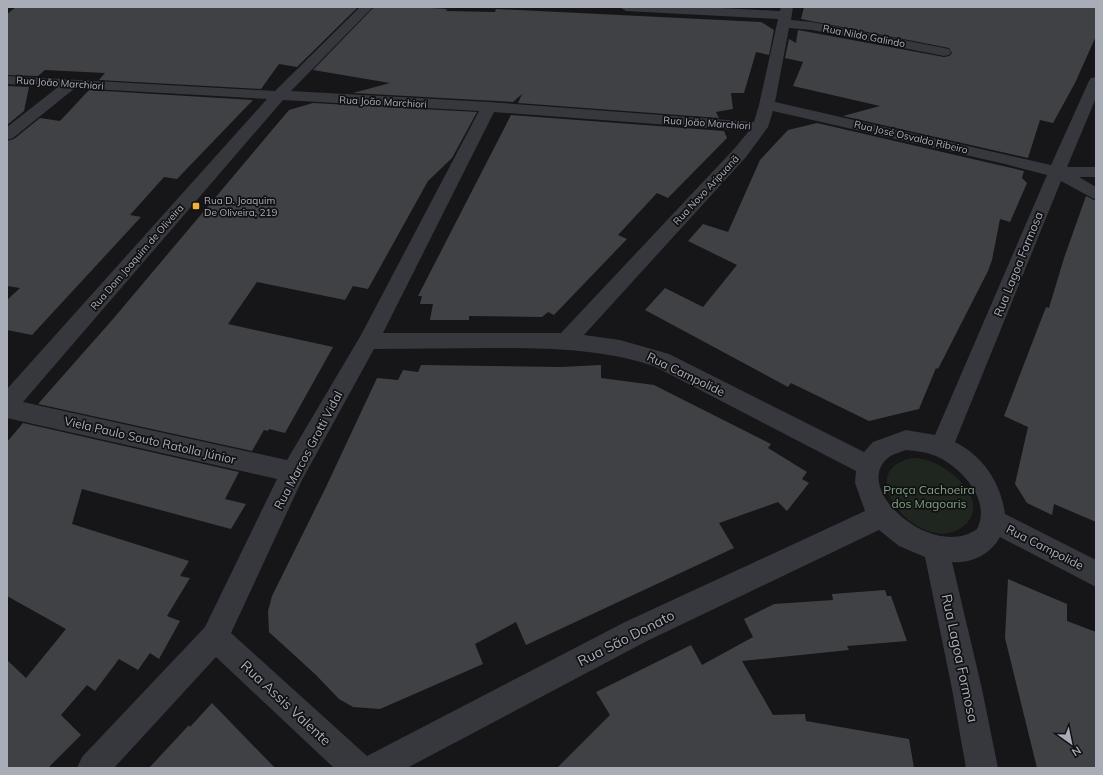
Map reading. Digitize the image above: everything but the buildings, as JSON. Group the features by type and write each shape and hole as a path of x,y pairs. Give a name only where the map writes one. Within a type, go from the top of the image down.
{"street":[{"name":"Rua Dom Joaquim de Oliveira","path":"7,405 278,96 367,7"},
{"name":"Rua Nildo Galindo","path":"626,7 785,15 812,26 944,52"},
{"name":"Rua Novo Aripuanã","path":"567,340 740,153 760,126 767,105 785,15"},
{"name":"Rua João Marchiori","path":"7,80 489,107 760,126"},
{"name":"Rua Lagoa Formosa","path":"941,447 970,382 1056,172 1096,82"},
{"path":"7,135 71,84"},
{"name":"Rua José Osvaldo Ribeiro","path":"767,105 1007,159 1056,172"},
{"name":"Rua Marcos Grotti Vidal","path":"93,768 215,637 293,472 368,341 489,107"},
{"path":"1056,172 1096,172"},
{"path":"1056,172 1096,194"},
{"name":"Rua Campolide","path":"368,341 567,340 617,346 637,351 661,360 869,466"},
{"name":"Viela Paulo Souto Ratolla Júnior","path":"7,408 293,472"},
{"path":"920,441 941,447 966,461 979,475 988,490 994,505 994,521 989,533 978,544 964,550 947,551 916,543 905,536 882,516 871,498 867,473 876,454 884,447 894,442 920,441"},
{"name":"Rua São Donato","path":"375,768 635,632 882,516"},
{"name":"Rua Campolide","path":"994,521 1096,574"},
{"name":"Rua Lagoa Formosa","path":"936,549 967,689 982,768"},
{"name":"Rua Assis Valente","path":"215,637 357,768"}],"green space":[{"name":"Praça Cachoeira dos Magoaris","path":"912,458 925,459 951,473 962,483 970,494 973,506 971,518 961,528 945,534 927,531 911,522 898,509 889,494 887,479 894,466"}],"place":[{"name":"Rua D. Joaquim De Oliveira, 219","path":"196,206"}]}
